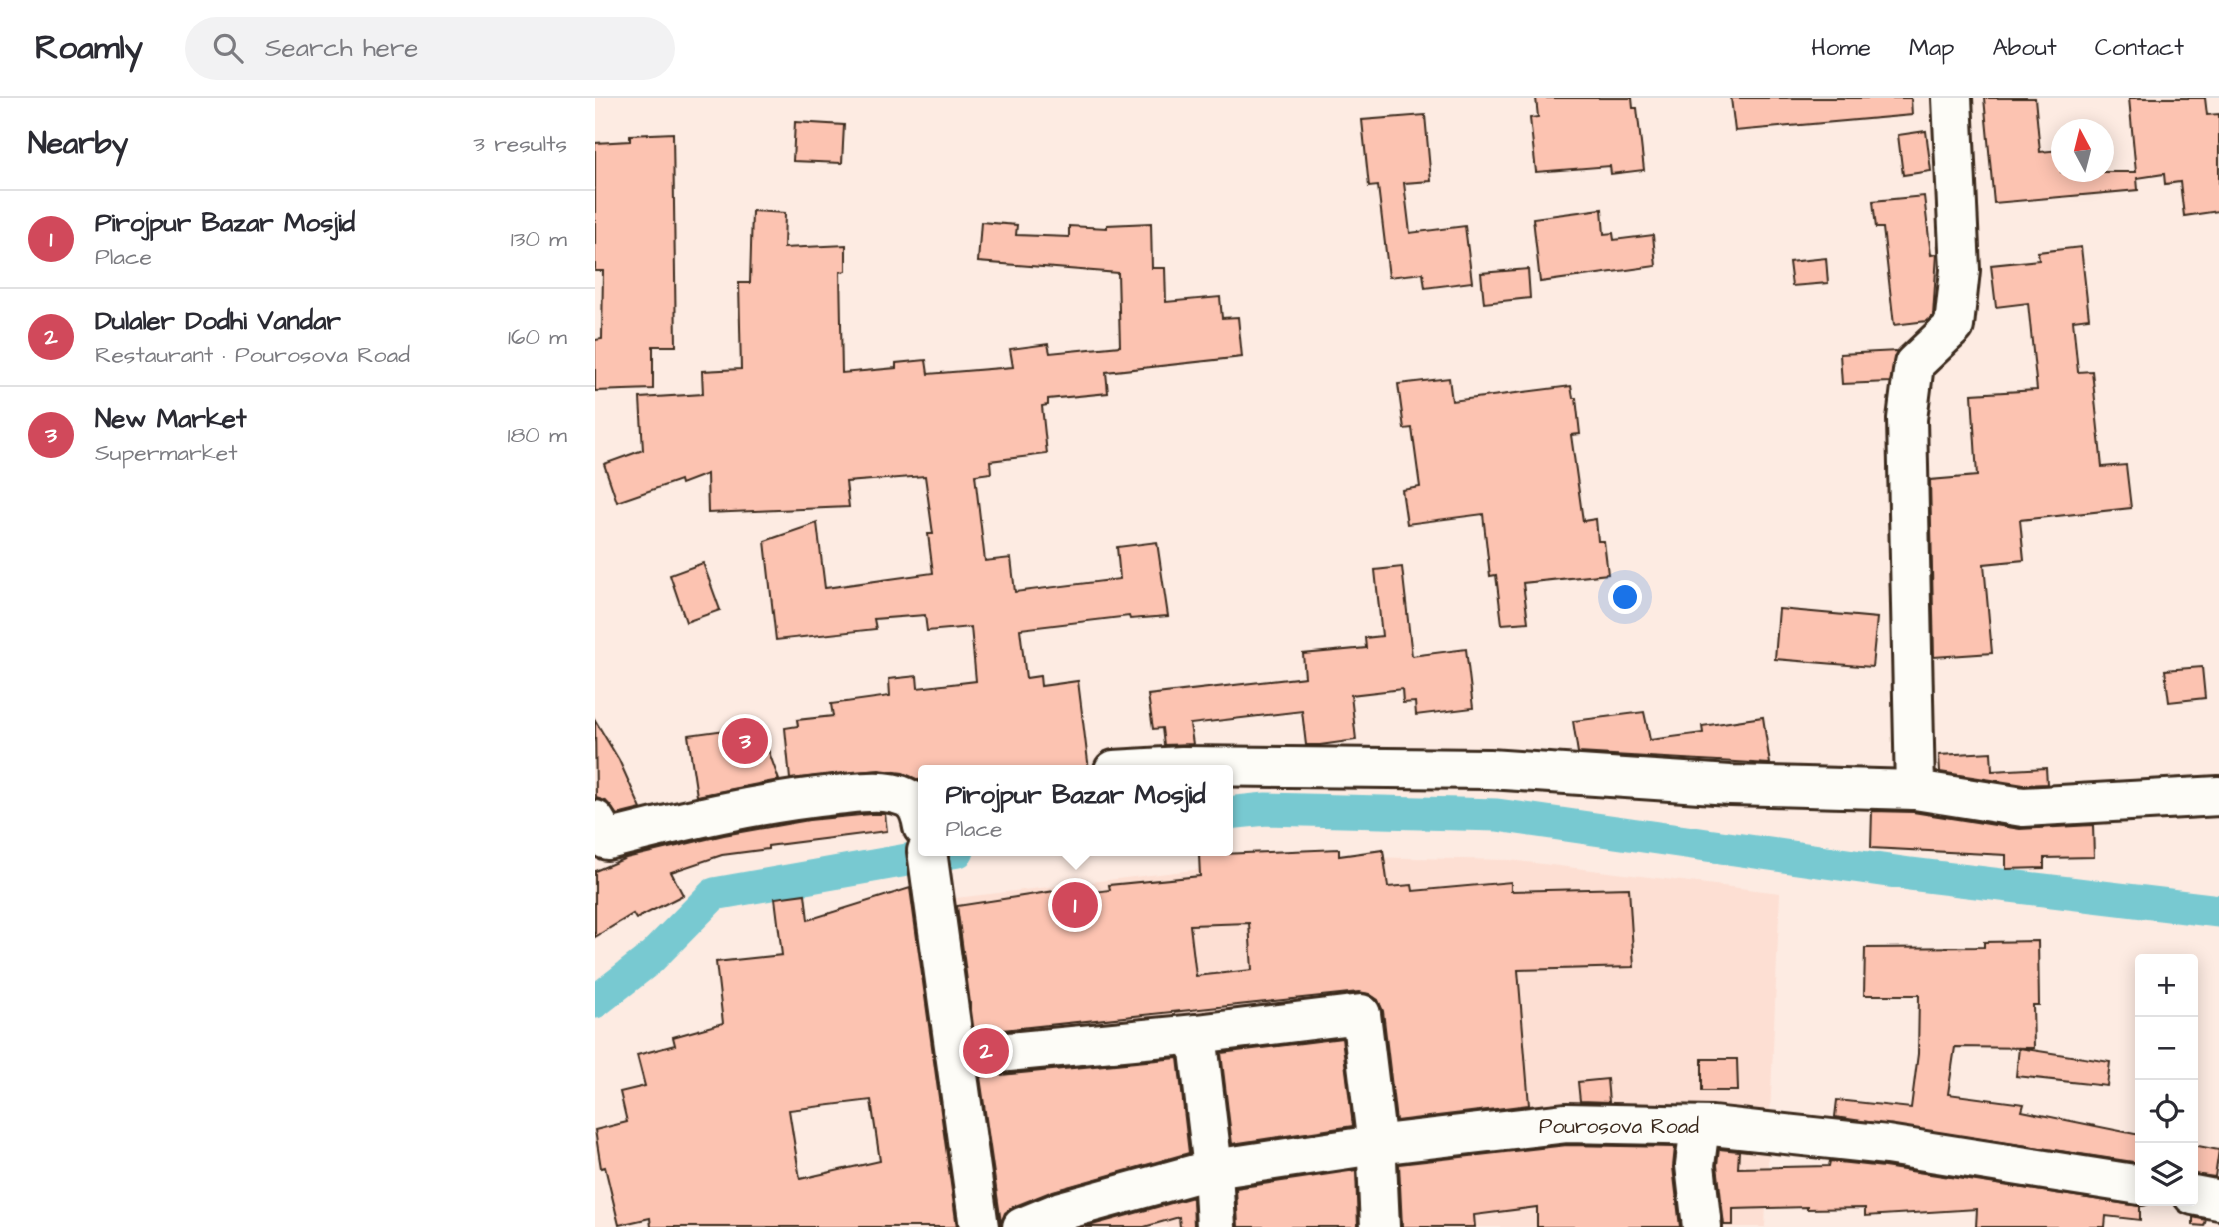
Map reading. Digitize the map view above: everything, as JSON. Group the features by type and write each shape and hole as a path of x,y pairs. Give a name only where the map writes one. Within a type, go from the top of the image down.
{"street":[{"path":"1915,790 1907,419 1914,363 1954,326 1960,270 1952,98"},
{"path":"1233,766 1489,769 1730,785 1915,790 2023,807 2219,796"},
{"path":"599,835 793,800 874,791 906,797 918,811"},
{"path":"927,856 979,1227"},
{"path":"956,1058 1197,1034 1361,1014 1375,1145 1380,1227"},
{"path":"1197,1034 1213,1169 1216,1227"},
{"name":"Pourosova Road","path":"1022,1227 1061,1211 1213,1169 1375,1145 1566,1123 1700,1126 1887,1145 2135,1184"},
{"path":"1700,1126 1695,1165 1702,1227"},
{"path":"2198,1196 2219,1200"}],"shaded area":[{"path":"1312,856 1510,860 1780,893 1765,1227 990,1227 947,899"}],"building":[{"path":"1536,98 1632,98 1633,108 1637,108 1644,170 1611,174 1610,166 1536,172 1530,118 1538,117"},
{"path":"1731,98 1911,98 1912,115 1735,131"},
{"path":"1984,98 2035,98 2040,152 2051,151 2051,182 2114,182 2114,172 2136,172 2129,98 2205,98 2207,115 2219,114 2219,211 2184,216 2180,182 2165,184 2164,174 2137,178 2138,190 1994,203"},
{"path":"1425,115 1431,181 1404,183 1410,233 1465,226 1472,282 1425,288 1423,273 1389,277 1378,186 1369,187 1362,120"},
{"path":"795,122 844,125 842,163 793,161"},
{"path":"1926,131 1931,171 1903,175 1898,135"},
{"path":"673,133 676,346 653,346 653,389 595,391 595,340 602,339 603,271 595,271 595,143 630,141 630,135"},
{"path":"1924,196 1931,255 1937,254 1933,316 1927,321 1894,325 1883,228 1876,228 1873,201"},
{"path":"1602,209 1604,234 1613,233 1614,240 1653,235 1656,266 1540,282 1533,218"},
{"path":"752,211 785,213 784,248 846,245 846,271 840,272 842,373 896,368 896,363 926,360 928,374 1013,367 1010,349 1048,344 1050,353 1120,346 1118,273 978,262 981,222 1017,225 1016,235 1069,237 1069,226 1107,228 1107,225 1151,223 1152,268 1165,268 1166,302 1220,297 1222,318 1238,317 1242,357 1106,372 1108,393 1048,399 1048,405 1042,406 1047,454 990,461 991,473 975,475 985,561 1011,558 1015,592 1120,579 1117,547 1157,542 1168,616 1130,619 1129,616 1020,629 1026,678 1040,676 1041,686 1078,681 1088,765 918,765 918,780 903,773 879,770 790,779 785,728 798,726 797,720 833,716 831,704 890,696 889,679 917,676 918,688 976,681 971,627 927,631 925,615 874,619 876,629 776,640 765,541 817,523 825,588 933,573 928,534 933,534 925,476 846,482 849,507 708,513 707,474 681,484 680,480 617,502 604,464 643,450 640,398 703,394 702,371 741,369 739,283 750,283"},
{"path":"2081,247 2089,318 2073,320 2078,372 2092,371 2102,467 2126,465 2131,508 2020,520 2024,560 1984,564 1992,653 1934,657 1930,480 1977,476 1972,394 2037,390 2028,303 1996,307 1991,265 2039,260 2038,252"},
{"path":"1826,258 1828,283 1792,286 1789,262"},
{"path":"1528,269 1530,298 1484,303 1481,273"},
{"path":"1897,351 1890,382 1842,384 1840,354"},
{"path":"1449,378 1452,401 1571,386 1573,398 1576,398 1580,434 1571,435 1583,521 1596,519 1598,541 1604,541 1608,574 1523,583 1528,622 1502,624 1496,575 1490,576 1483,514 1407,524 1402,490 1420,487 1412,428 1404,429 1398,384"},
{"path":"703,563 720,610 686,622 670,575"},
{"path":"1402,567 1412,656 1466,649 1473,708 1416,715 1415,702 1403,703 1402,689 1351,695 1356,740 1306,745 1302,711 1190,724 1193,744 1164,745 1162,728 1153,729 1148,695 1305,677 1303,654 1366,648 1365,638 1382,636 1375,570"},
{"path":"1779,609 1877,618 1872,667 1775,659"},
{"path":"2202,667 2205,698 2169,702 2165,670"},
{"path":"1644,712 1650,740 1703,733 1702,726 1763,717 1770,764 1578,753 1573,721"},
{"path":"595,720 619,760 641,809 617,815 606,801 596,798"},
{"path":"725,730 726,734 761,730 779,780 697,796 688,735"},
{"path":"1991,752 1992,771 2046,768 2047,784 2024,785 1940,772 1939,755"},
{"path":"1872,811 1913,812 2020,829 2093,825 2094,857 2044,858 2044,868 2006,869 2006,855 1871,848"},
{"path":"885,814 887,831 768,846 768,849 722,855 671,872 683,895 636,919 633,914 595,937 595,871 626,858 724,835 809,820"},
{"path":"1339,849 1339,856 1383,850 1388,887 1412,885 1413,891 1511,882 1511,891 1629,888 1634,967 1518,970 1529,1105 1396,1121 1383,1011 1378,1000 1369,994 1359,992 974,1033 957,906 1055,891 1056,897 1110,890 1109,885 1200,876 1199,856","holes":["1249,923 1252,970 1196,976 1190,925"]},
{"path":"910,888 957,1227 651,1227 650,1218 619,1225 605,1167 601,1168 595,1130 627,1122 620,1092 645,1086 637,1055 675,1045 673,1037 723,1023 716,962 782,955 775,898 805,894 808,920","holes":["871,1100 880,1161 800,1179 789,1110"]},
{"path":"2038,941 2039,1005 2033,1005 2034,1048 1955,1047 1948,1094 2024,1104 2022,1111 2135,1134 2135,1162 1835,1117 1837,1100 1911,1108 1918,1054 1919,995 1864,995 1865,948 1984,947 1984,942"},
{"path":"1342,1038 1353,1126 1232,1144 1221,1053"},
{"path":"2019,1048 2110,1062 2107,1086 2016,1076"},
{"path":"1178,1058 1189,1153 1053,1191 1013,1207 1005,1213 1001,1223 980,1077"},
{"path":"1702,1059 1737,1059 1738,1091 1702,1091"},
{"path":"1607,1079 1609,1102 1580,1101 1578,1082"},
{"path":"1567,1145 1675,1147 1673,1167 1680,1227 1537,1227 1537,1207 1474,1215 1475,1227 1402,1227 1399,1164"},
{"path":"2198,1146 2219,1150 2215,1177 2198,1175"},
{"path":"1719,1149 1739,1151 1738,1168 1829,1166 1830,1161 1884,1167 2140,1206 2140,1220 2106,1216 2105,1227 1976,1227 1977,1209 1865,1216 1865,1208 1807,1207 1733,1209 1733,1225 1724,1225 1717,1165"},
{"path":"1356,1170 1358,1227 1238,1227 1236,1188"},
{"path":"1193,1197 1194,1227 1180,1227 1179,1217 1144,1227 1085,1227"},
{"path":"2193,1217 2206,1220 2204,1226 2193,1225"}],"waterway":[{"path":"1233,812 1266,809 1497,815 1910,874 2219,911"},
{"path":"595,1002 650,959 714,894 930,856"}],"place":[{"name":"New Market","path":"745,741"},
{"name":"Pirojpur Bazar Mosjid","path":"1075,905"},
{"name":"Dulaler Dodhi Vandar","path":"986,1051"}]}
